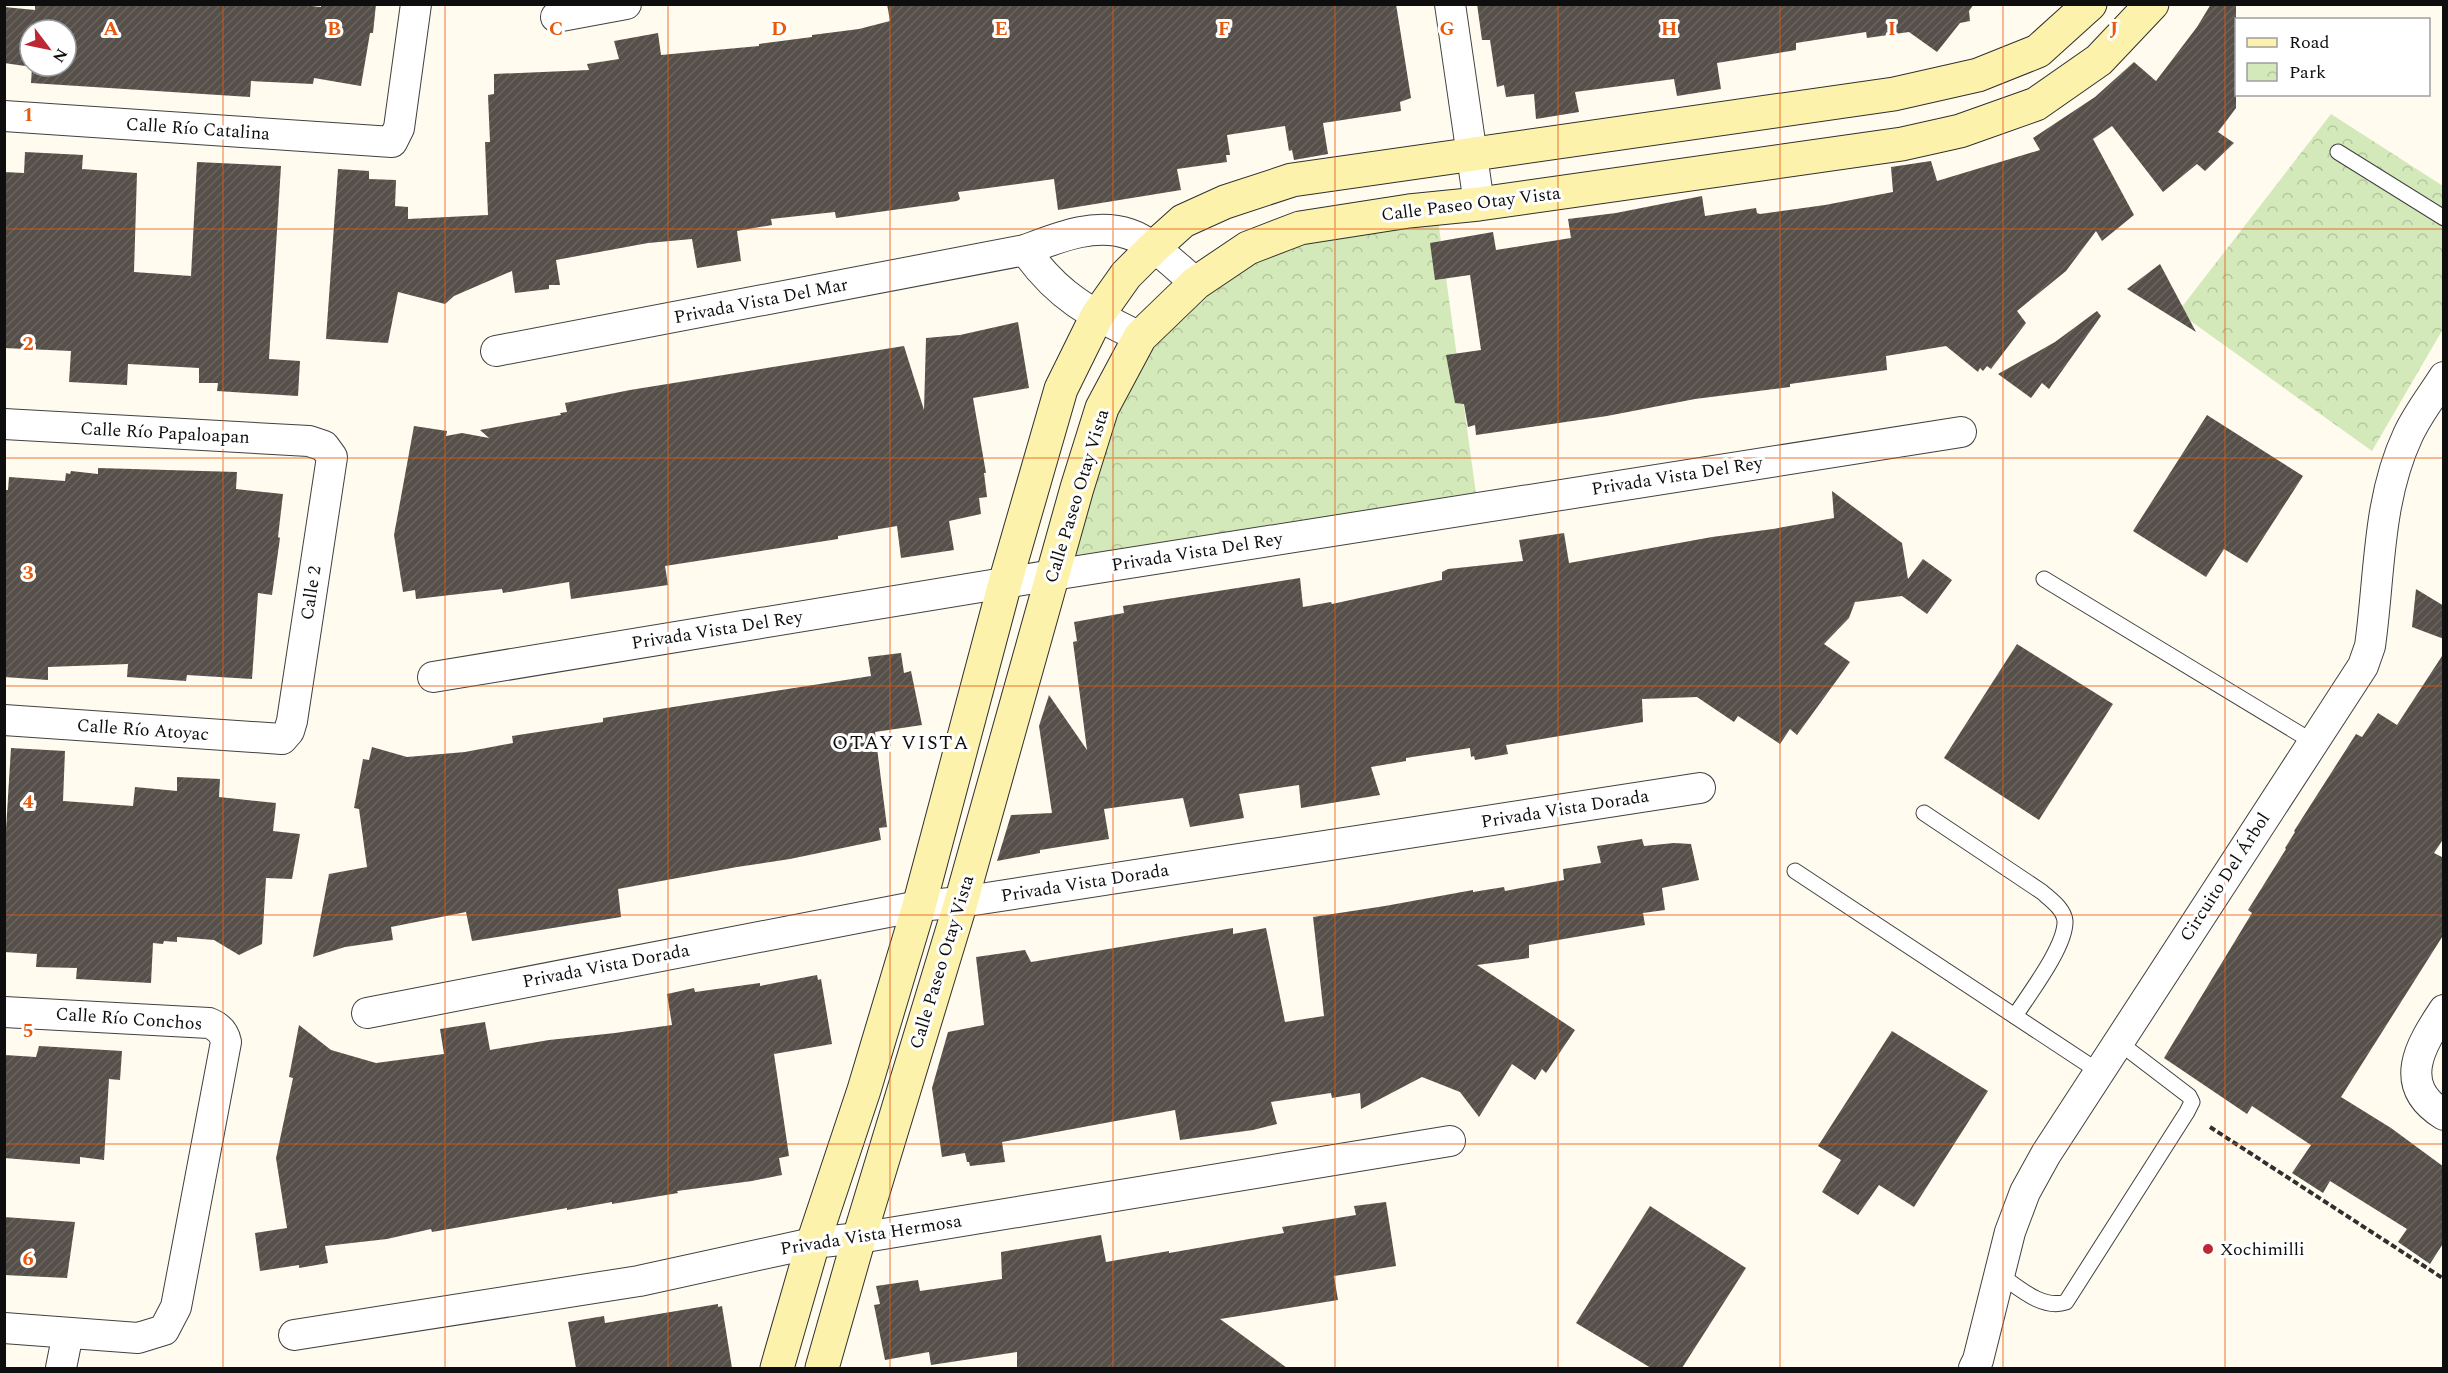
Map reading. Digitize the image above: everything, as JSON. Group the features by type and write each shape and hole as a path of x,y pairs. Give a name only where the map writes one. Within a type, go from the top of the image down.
{"street":[{"name":"Calle Río Catalina","path":"4,116 392,142 399,128 416,4"},
{"path":"556,17 626,4"},
{"path":"1450,4 1479,204"},
{"name":"Calle Paseo Otay Vista","path":"777,1368 813,1243 864,1090 919,906 1005,583 1061,389 1097,316 1126,275 1183,221 1225,202 1292,180 1894,94 1978,75 2038,51 2091,4"},
{"name":"Calle Paseo Otay Vista","path":"822,1368 961,902 1077,488 1102,408 1140,337 1196,283 1248,248 1300,228 1902,144 1960,131 2036,104 2099,60 2152,4"},
{"path":"1894,94 1902,144"},
{"name":"Privada Vista Del Mar","path":"496,351 1025,250 1072,233 1108,231 1129,234 1153,248 1196,283"},
{"path":"1025,250 1049,280 1097,316 1140,337"},
{"name":"Circuito Del Árbol","path":"1982,1365 1999,1274 2010,1232 2025,1192 2117,1041 2363,666 2370,646 2384,513 2392,480 2408,435 2444,377"},
{"name":"Calle Río Papaloapan","path":"4,424 309,441 324,446"},
{"name":"Privada Vista Del Rey","path":"433,677 1053,574 1961,432"},
{"name":"Calle 2","path":"282,738 290,731 292,721 332,458 324,446"},
{"name":"Calle Río Atoyac","path":"4,720 282,738"},
{"name":"Privada Vista Dorada","path":"367,1013 919,906 961,902 1700,788"},
{"path":"2444,1010 2423,1043 2415,1067 2419,1089 2436,1111 2444,1115"},
{"name":"Calle Río Conchos","path":"4,1012 209,1023 217,1026 224,1034 226,1042 176,1307 164,1330 138,1338 68,1333"},
{"name":"Privada Vista Hermosa","path":"294,1335 639,1281 813,1243 859,1238 1450,1141"},
{"path":"4,1328 68,1333 61,1368"}],"lane":[{"path":"2338,152 2444,218"},
{"path":"2044,579 2313,742"},
{"path":"1924,813 2042,892 2057,905 2065,919 2061,941 2015,1016"},
{"path":"1795,871 2098,1071"},
{"path":"1999,1274 2044,1303 2056,1306 2066,1302 2187,1112 2192,1102 2189,1096 2117,1041"}],"path":[{"path":"2187,1112 2444,1279"}],"green space":[{"path":"2331,114 2443,186 2443,329 2372,451 2178,312"},
{"path":"1437,213 1479,515 1053,575 1140,337 1248,248"}],"building":[{"path":"56,4 291,4 321,7 321,4 376,4 373,33 370,33 361,86 314,78 313,84 251,81 250,97 31,83 31,78 78,78 78,18 18,18 18,65 4,63 4,7 35,10 35,5"},
{"path":"887,4 1396,4 1411,98 1400,102 1401,111 1323,123 1328,154 1294,160 1292,150 1289,151 1285,126 1227,135 1230,155 1226,155 1227,162 1177,169 1181,190 1058,210 1054,179 958,192 960,199 957,201 836,218 835,212 771,219 772,225 737,231 741,261 697,268 692,239 648,243 556,260 560,285 549,285 549,289 515,293 512,271 454,296 445,304 398,292 388,343 326,339 338,169 369,171 369,179 396,180 395,206 408,207 408,219 488,215 485,142 490,142 488,95 494,94 494,74 589,70 587,64 619,59 614,41 658,33 661,55 759,46 759,44 859,29 890,21"},
{"path":"1477,4 1974,4 1969,11 1970,21 1960,23 1937,52 1909,32 1867,38 1866,32 1796,43 1796,50 1717,63 1721,89 1677,96 1674,79 1575,92 1579,112 1536,119 1534,94 1506,97 1504,85 1497,87 1490,40 1482,40"},
{"path":"2211,4 2236,4 2236,108 2218,132 2234,143 2205,171 2197,164 2163,192 2112,126 2093,139 2134,215 2102,241 2096,231 2066,271 2017,311 2026,323 1991,369 1987,366 1983,371 1980,368 1978,372 1946,346 1886,356 1887,370 1476,435 1475,425 1468,427 1464,404 1455,403 1446,355 1481,350 1470,275 1435,280 1430,243 1493,232 1496,250 1571,238 1568,219 1616,213 1702,196 1705,216 1756,208 1757,213 1760,214 1825,205 1893,192 1891,167 1931,161 1937,181 2040,150 2033,138 2095,97 2134,62 2156,81 2197,27"},
{"path":"25,152 83,155 82,169 137,173 134,272 191,276 197,162 281,166 269,359 300,361 298,396 217,391 218,383 199,383 199,368 128,364 127,385 69,382 71,351 4,348 4,172 24,173"},
{"path":"2160,264 2196,332 2127,289"},
{"path":"2097,311 2101,316 2049,389 2042,383 2031,398 1998,374 2055,342"},
{"path":"1018,322 1029,388 973,398 986,473 984,473 987,497 979,498 981,514 949,521 954,550 901,558 897,526 838,536 838,539 665,566 668,585 571,599 569,582 503,593 502,589 416,599 415,590 403,592 394,535 414,426 447,431 446,436 462,433 489,438 480,430 561,415 560,413 567,412 565,403 630,390 904,346 924,410 926,338 960,335"},
{"path":"2207,415 2303,476 2247,563 2224,549 2206,577 2133,531"},
{"path":"98,468 237,472 236,489 283,494 272,595 258,593 252,679 187,675 186,681 127,677 128,664 48,667 48,680 4,677 4,490 8,490 9,477 65,481 66,473 70,474 71,471 98,474"},
{"path":"1832,491 1902,543 1908,579 1923,559 1952,580 1927,614 1902,596 1855,602 1849,618 1824,644 1850,662 1797,735 1790,729 1780,744 1738,716 1734,722 1697,697 1642,699 1643,722 1506,745 1508,754 1475,760 1474,756 1471,757 1470,748 1406,758 1406,761 1371,767 1380,795 1301,808 1299,785 1239,794 1244,818 1190,827 1183,798 1104,809 1109,839 1040,850 1040,853 997,861 1011,815 1052,813 1039,726 1049,695 1087,750 1073,642 1077,641 1074,622 1124,613 1123,606 1300,578 1303,607 1331,602 1332,604 1442,580 1442,572 1448,569 1523,561 1519,540 1564,533 1569,563 1712,537 1773,529 1834,518"},
{"path":"2416,589 2444,606 2444,639 2412,627"},
{"path":"2017,644 2113,704 2039,820 1944,758"},
{"path":"901,653 904,673 911,671 922,725 875,732 887,827 879,828 881,840 790,859 618,889 621,917 472,941 466,912 391,927 393,940 345,947 313,957 329,874 367,867 359,809 354,808 363,759 369,760 372,747 407,757 465,752 513,743 512,736 603,722 603,718 871,676 868,657"},
{"path":"2444,653 2444,838 2434,853 2444,858 2444,934 2341,1097 2391,1128 2444,1167 2444,1242 2430,1264 2398,1242 2407,1229 2330,1181 2323,1193 2292,1173 2311,1145 2252,1106 2247,1114 2164,1058 2252,913 2248,910 2286,849 2294,831 2356,734 2362,737 2378,713 2397,725"},
{"path":"11,748 65,751 63,801 133,806 135,787 177,791 177,777 220,779 219,797 276,803 273,831 300,834 292,879 266,878 262,944 239,955 214,940 177,937 177,942 153,943 151,983 76,979 77,968 36,967 37,954 4,952 4,862"},
{"path":"1642,839 1644,846 1691,844 1699,880 1662,888 1665,910 1643,913 1645,925 1529,945 1529,958 1477,965 1575,1030 1546,1073 1542,1069 1535,1080 1512,1064 1479,1117 1460,1092 1422,1077 1361,1109 1360,1093 1332,1098 1331,1093 1271,1102 1277,1124 1253,1130 1180,1140 1175,1110 1002,1142 1005,1162 970,1166 965,1153 942,1157 932,1088 948,1032 984,1025 976,957 1025,950 1031,962 1233,928 1233,934 1266,928 1285,1022 1324,1016 1313,917 1473,890 1473,892 1504,887 1505,891 1564,880 1563,869 1601,863 1597,846"},
{"path":"817,975 818,980 821,979 832,1044 774,1054 789,1156 779,1158 782,1175 677,1191 678,1193 612,1204 612,1202 567,1210 567,1208 432,1232 431,1229 387,1239 325,1246 328,1263 260,1271 255,1233 287,1228 276,1158 293,1078 289,1077 299,1025 331,1050 376,1063 444,1054 440,1029 485,1022 490,1050 549,1040 672,1025 667,994 694,988 695,992 760,983 760,986"},
{"path":"1892,1031 1988,1091 1914,1207 1879,1185 1858,1215 1822,1192 1841,1160 1818,1146"},
{"path":"39,1046 122,1051 120,1080 109,1079 104,1160 80,1157 80,1164 4,1158 5,1055 36,1057"},
{"path":"1386,1202 1396,1266 1334,1276 1338,1300 1220,1319 1287,1368 1017,1368 1017,1352 931,1365 929,1352 885,1360 874,1305 880,1304 876,1286 918,1280 920,1291 1002,1279 1001,1252 1101,1235 1106,1262 1169,1251 1169,1253 1284,1233 1282,1227 1356,1215 1354,1206"},
{"path":"1650,1206 1746,1268 1682,1368 1651,1368 1576,1323"},
{"path":"4,1217 75,1222 67,1278 4,1275"},
{"path":"718,1304 718,1307 722,1306 732,1368 576,1368 568,1322 604,1316 605,1323"}],"place":[{"name":"Xochimilli","path":"2208,1249"}],"district":[{"name":"OTAY VISTA","path":"901,743"}]}
